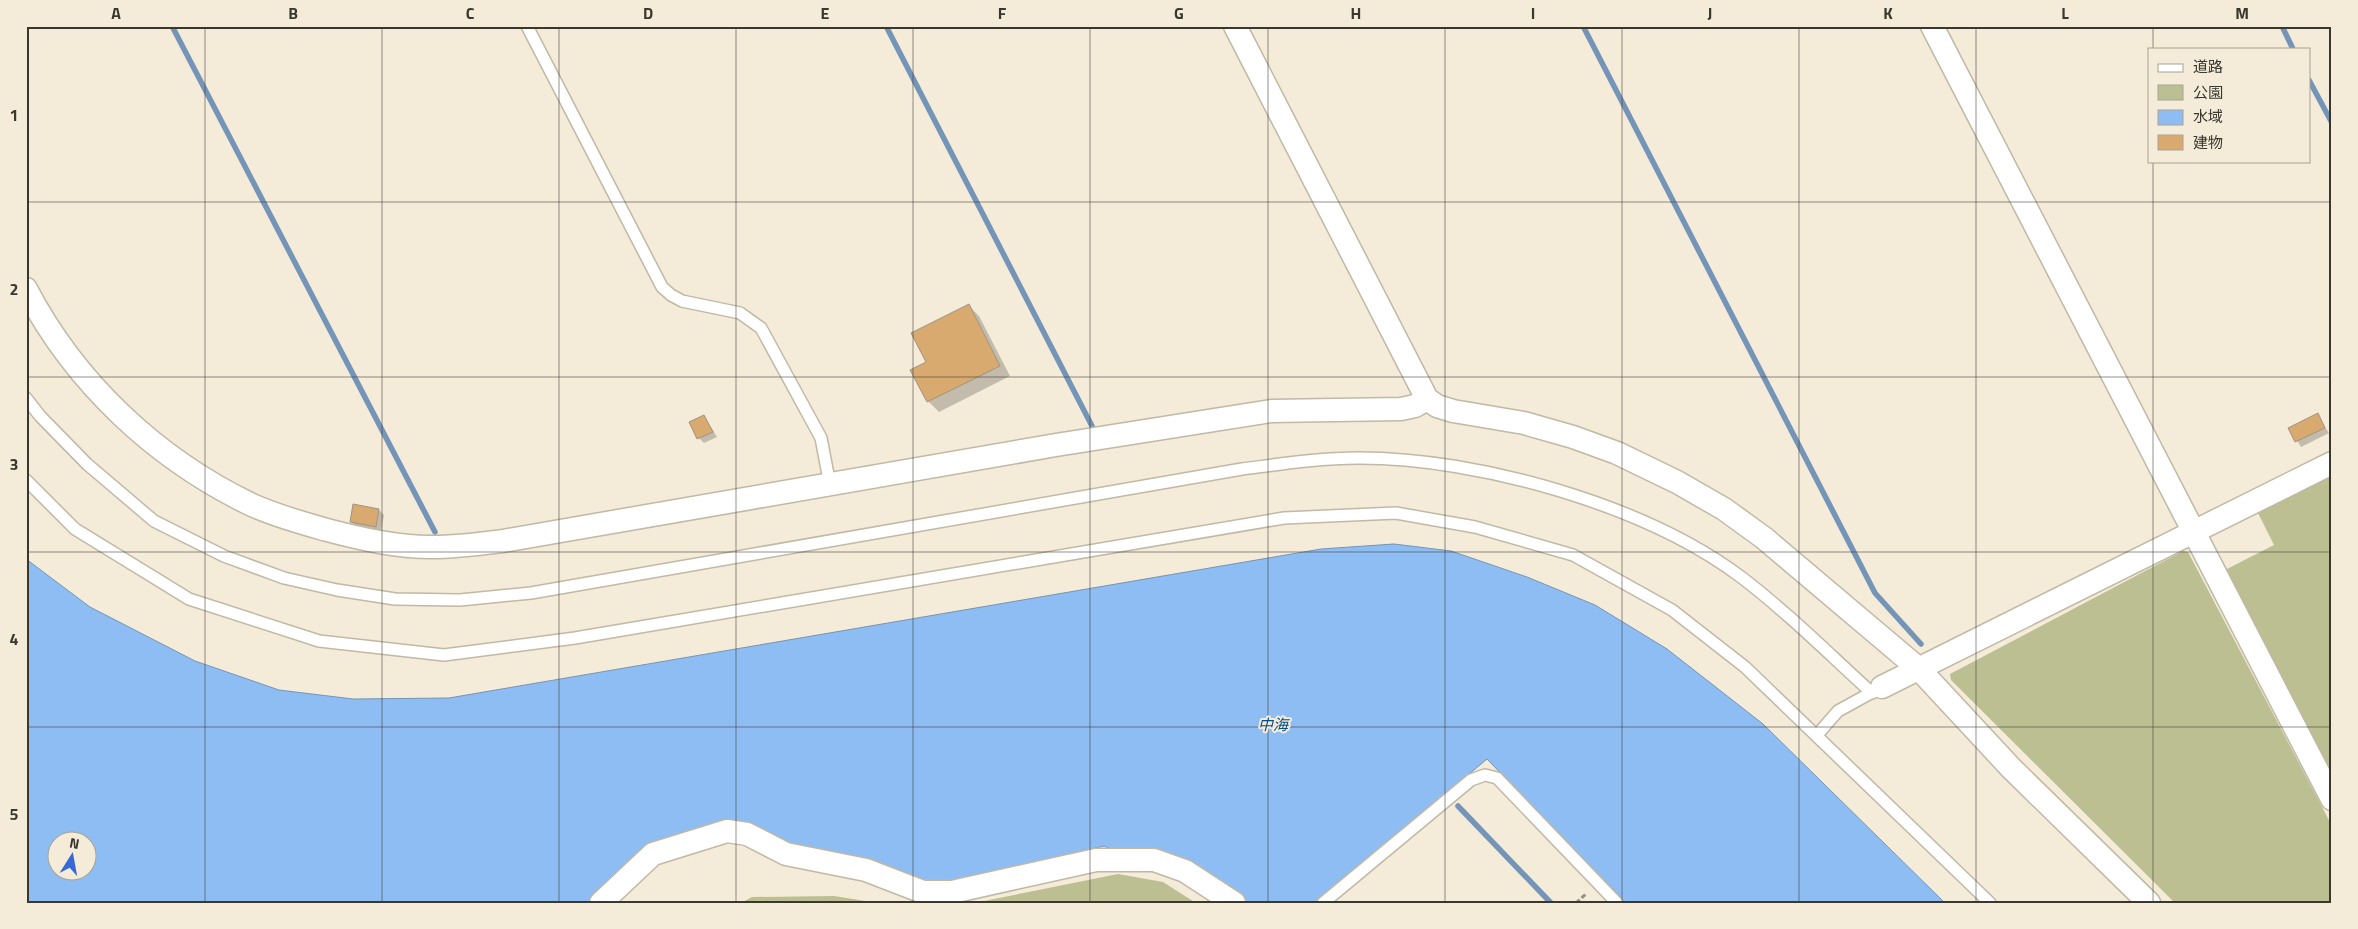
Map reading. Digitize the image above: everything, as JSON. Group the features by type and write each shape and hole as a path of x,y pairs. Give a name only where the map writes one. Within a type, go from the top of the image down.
{"street":[{"path":"1235,26 1427,399 1437,406 1453,411 1524,423 1573,436 1617,453 1677,482 1724,509 1764,538 1919,669 2011,768 2150,903"},
{"path":"1932,26 2332,799"},
{"path":"26,289 40,315 77,367 116,412 170,457 206,480 253,505 296,521 348,535 394,544 431,547 465,546 1056,445 1271,411 1401,409 1415,406 1427,399"},
{"path":"1877,690 2332,463"},
{"path":"601,903 653,854 728,831 747,834 786,854 866,870 923,892 952,892 1096,860 1154,860 1185,870 1234,903"}],"lane":[{"path":"527,26 662,287 670,295 682,300 740,313 760,328 821,438 830,485"},
{"path":"26,398 40,416 87,464 154,521 224,556 284,578 337,590 395,599 460,600 530,593 1242,469 1309,460 1360,458 1440,463 1500,475 1560,491 1657,528 1697,548 1740,577 1877,690 1838,711 1817,736"},
{"path":"26,480 75,529 189,599 320,641 444,655 575,638 1284,518 1396,513 1475,527 1573,555 1672,610 1745,667 1990,903"},
{"path":"1324,903 1472,780 1484,775 1497,778 1617,903"}],"green space":[{"path":"2332,475 2332,776 2225,570 2274,545 2258,513"},
{"path":"2183,551 2188,552 2332,826 2332,903 2175,903 1951,680 1950,674"},
{"path":"1118,874 1163,882 1196,903 974,903"},
{"path":"834,896 878,903 741,903 752,897"}],"water":[{"name":"中海","path":"1394,544 1451,551 1527,577 1595,605 1667,649 1763,724 1945,903 1626,903 1487,759 1316,903 1246,903 1179,859 1123,854 1104,846 937,886 786,848 730,820 681,833 644,850 589,903 26,903 26,559 90,607 195,661 279,690 353,699 449,698 1321,549"}],"building":[{"path":"969,304 1000,366 927,402 910,370 926,362 911,333"},
{"path":"2318,413 2325,428 2295,442 2288,428"},
{"path":"704,415 713,432 697,439 689,422"},
{"path":"353,504 379,509 376,527 350,522"}],"waterway":[{"path":"172,26 435,532"},
{"path":"886,26 1092,426"},
{"path":"1583,26 1875,593 1921,644"},
{"path":"2282,26 2293,48"},
{"path":"2310,82 2332,123"},
{"path":"1458,806 1551,903"}]}
